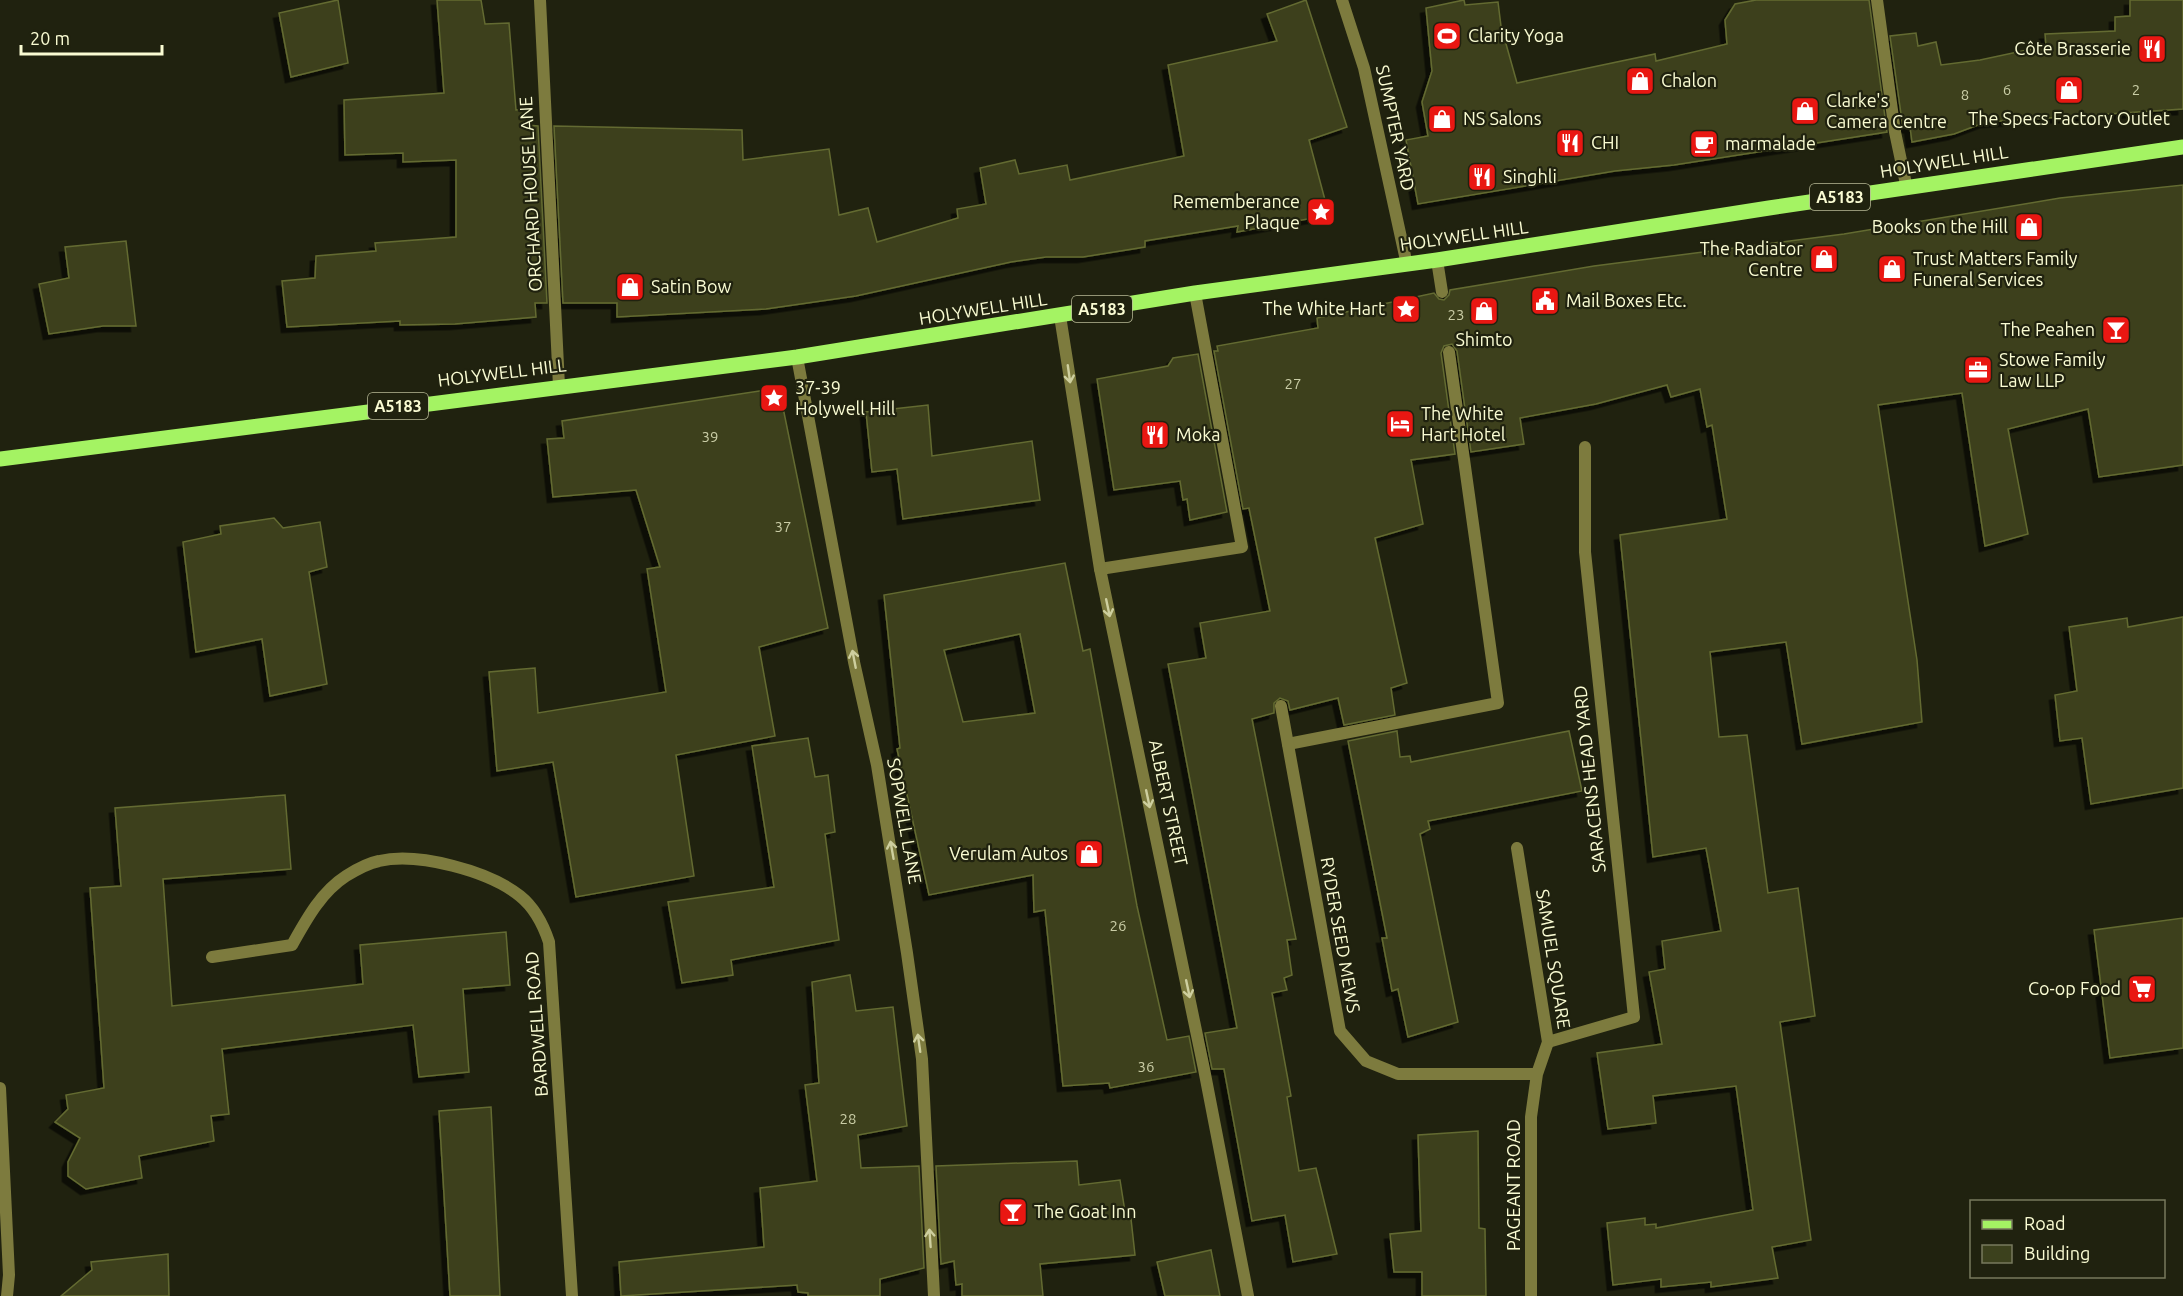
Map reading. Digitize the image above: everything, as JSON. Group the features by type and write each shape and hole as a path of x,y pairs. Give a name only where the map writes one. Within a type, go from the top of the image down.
{"main road":[{"name":"HOLYWELL HILL","path":"0,459 797,357 1195,293 1437,261 1780,206 2183,147"}],"street":[{"name":"ORCHARD HOUSE LANE","path":"540,0 559,386"},
{"name":"SUMPTER YARD","path":"1342,0 1364,68 1407,265"},
{"path":"1877,0 1895,132 1907,189"},
{"path":"1437,261 1442,292"},
{"path":"1100,569 1242,547 1195,293"},
{"name":"ALBERT STREET","path":"1060,316 1100,569 1204,1069 1248,1296"},
{"path":"1288,744 1498,703 1449,352"},
{"name":"SOPWELL LANE","path":"797,357 854,662 877,765 906,942 921,1059 934,1296"},
{"name":"SARACENS HEAD YARD","path":"1548,1042 1634,1017 1585,552 1585,447"},
{"name":"RYDER SEED MEWS","path":"1281,705 1340,1031 1366,1061 1398,1074 1537,1074"},
{"name":"SAMUEL SQUARE","path":"1517,848 1548,1042 1537,1074"},
{"name":"BARDWELL ROAD","path":"212,957 292,945 313,908 345,876 379,861 413,860 440,863 479,874 520,896 541,920 549,942 572,1296"},
{"name":"PAGEANT ROAD","path":"1531,1296 1531,1117 1537,1074"},
{"path":"0,1088 9,1275 7,1296"}],"building":[{"path":"338,0 348,63 291,77 279,13"},
{"path":"437,0 481,0 485,24 509,23 516,110 526,109 527,125 538,126 547,303 535,303 536,317 455,324 400,325 400,321 287,327 282,281 315,278 316,256 376,251 375,243 456,237 456,160 403,162 403,153 345,155 344,100 444,93"},
{"path":"1306,0 1347,127 1309,140 1329,215 1237,232 1238,226 1145,241 1145,247 1083,257 1046,257 1011,262 856,296 766,309 617,317 617,303 563,303 554,126 742,130 743,160 829,149 839,215 868,208 877,242 958,218 957,209 986,204 980,168 1015,160 1019,174 1067,165 1070,180 1184,156 1168,65 1277,41 1267,14"},
{"path":"1464,0 1465,5 1498,2 1501,26 1517,83 1655,54 1656,61 1727,44 1725,20 1735,4 1756,0 1869,0 1887,132 1674,165 1615,171 1418,204 1406,140 1428,136 1422,102 1432,71 1426,8"},
{"path":"2130,0 2183,0 2183,109 1986,122 1954,134 1912,142 1910,127 1903,128 1890,36 1916,33 1918,46 1936,42 1941,65 1980,60 2046,46 2045,34 2115,31 2115,17 2130,16"},
{"path":"2183,185 2183,465 2099,477 2088,409 2008,429 2028,534 1985,546 1962,393 1878,405 1917,660 1922,722 1802,744 1786,642 1710,652 1719,737 1747,735 1768,893 1798,888 1815,1016 1780,1022 1811,1240 1772,1247 1778,1278 1711,1287 1711,1282 1661,1287 1661,1279 1613,1285 1607,1223 1645,1218 1645,1225 1656,1224 1656,1228 1753,1210 1736,1086 1653,1096 1656,1123 1608,1129 1597,1053 1662,1044 1649,972 1665,969 1662,941 1721,931 1706,848 1653,857 1620,535 1727,519 1712,425 1707,427 1700,389 1671,397 1667,385 1596,404 1520,418 1524,444 1471,452 1457,351 1452,344 1444,346 1441,353 1455,454 1411,460 1423,524 1375,538 1407,683 1391,688 1395,715 1344,725 1338,698 1290,710 1288,701 1280,698 1274,703 1274,713 1252,719 1296,939 1287,940 1292,975 1284,978 1287,990 1272,993 1291,1096 1287,1097 1299,1171 1316,1168 1337,1254 1293,1262 1285,1215 1252,1221 1224,1069 1212,1069 1205,1033 1237,1028 1168,664 1206,658 1200,623 1270,611 1249,508 1243,509 1214,351 1218,351 1217,346 1318,328 1317,318 1434,293 1439,299 1444,300 1450,290 1594,266 1844,234 2060,198"},
{"path":"126,241 136,326 103,326 49,334 39,284 69,278 65,247"},
{"name":"Moka","path":"1198,354 1227,512 1190,520 1187,499 1183,500 1180,481 1114,490 1097,379 1168,366 1173,358"},
{"path":"779,388 828,628 759,647 775,736 676,755 694,876 576,897 553,762 497,771 489,672 535,668 538,713 666,692 647,569 660,567 636,490 553,497 547,439 564,438 562,421"},
{"path":"928,405 932,456 1032,441 1040,500 903,519 897,469 872,472 866,412"},
{"path":"274,518 283,528 320,522 327,567 309,572 327,684 270,696 262,639 196,652 183,542 221,534 220,526"},
{"path":"1065,563 1083,651 1090,649 1137,906 1167,1040 1189,1036 1196,1072 1110,1088 1109,1083 1063,1086 1045,910 1034,912 1033,875 929,895 897,749 900,748 884,595","holes":["1020,634 1035,713 963,722 944,650"]},
{"path":"2183,617 2183,788 2091,804 2082,738 2060,741 2055,695 2077,691 2069,627 2127,618 2128,627"},
{"path":"1397,731 1400,757 1410,756 1411,762 1569,731 1582,791 1428,821 1430,829 1420,834 1458,1022 1408,1037 1398,989 1392,991 1382,938 1387,938 1348,741"},
{"path":"808,738 815,777 828,775 835,832 825,834 839,940 731,960 733,975 682,983 668,902 774,887 752,746"},
{"path":"285,795 291,869 163,879 172,1006 363,984 360,945 506,932 510,985 463,989 469,1072 419,1077 413,1025 222,1049 229,1114 211,1116 214,1141 139,1156 142,1178 86,1189 68,1176 68,1162 80,1138 55,1122 68,1109 66,1095 104,1088 90,888 121,886 115,808"},
{"name":"Co-op Food","path":"2183,918 2183,1048 2110,1058 2094,930"},
{"path":"850,975 856,1011 893,1007 907,1126 858,1135 861,1168 919,1166 924,1268 880,1279 880,1296 808,1296 808,1293 798,1292 797,1285 621,1296 619,1262 764,1247 760,1188 817,1181 805,1085 819,1083 812,982"},
{"path":"491,1107 500,1296 450,1296 439,1111"},
{"path":"1478,1131 1479,1228 1485,1229 1486,1296 1422,1296 1422,1272 1394,1272 1390,1234 1421,1231 1418,1135"},
{"path":"1077,1161 1079,1185 1120,1180 1126,1218 1131,1219 1135,1255 1040,1264 1043,1296 962,1296 962,1284 956,1285 954,1261 941,1264 936,1166"},
{"path":"1211,1250 1220,1296 1165,1296 1157,1262"},
{"path":"168,1254 169,1296 61,1296 92,1270 91,1262"}],"place":[{"name":"Clarity Yoga","path":"1447,36"},
{"name":"Côte Brasserie","path":"2152,49"},
{"name":"Chalon","path":"1640,81"},
{"name":"The Specs Factory Outlet","path":"2069,90"},
{"name":"Clarke's Camera Centre","path":"1805,111"},
{"name":"NS Salons","path":"1442,119"},
{"name":"CHI","path":"1570,143"},
{"name":"marmalade","path":"1704,144"},
{"name":"Singhli","path":"1482,177"},
{"name":"Rememberance Plaque","path":"1321,212"},
{"name":"Books on the Hill","path":"2029,227"},
{"name":"The Radiator Centre","path":"1824,259"},
{"name":"Trust Matters Family Funeral Services","path":"1892,269"},
{"name":"Satin Bow","path":"630,287"},
{"name":"Mail Boxes Etc.","path":"1545,301"},
{"name":"The White Hart","path":"1406,309"},
{"name":"Shimto","path":"1484,311"},
{"name":"The Peahen","path":"2116,330"},
{"name":"Stowe Family Law LLP","path":"1978,370"},
{"name":"37-39 Holywell Hill","path":"774,398"},
{"name":"The White Hart Hotel","path":"1400,424"},
{"name":"Moka","path":"1155,435"},
{"name":"Verulam Autos","path":"1089,854"},
{"name":"Co-op Food","path":"2142,989"},
{"name":"The Goat Inn","path":"1013,1212"}]}
